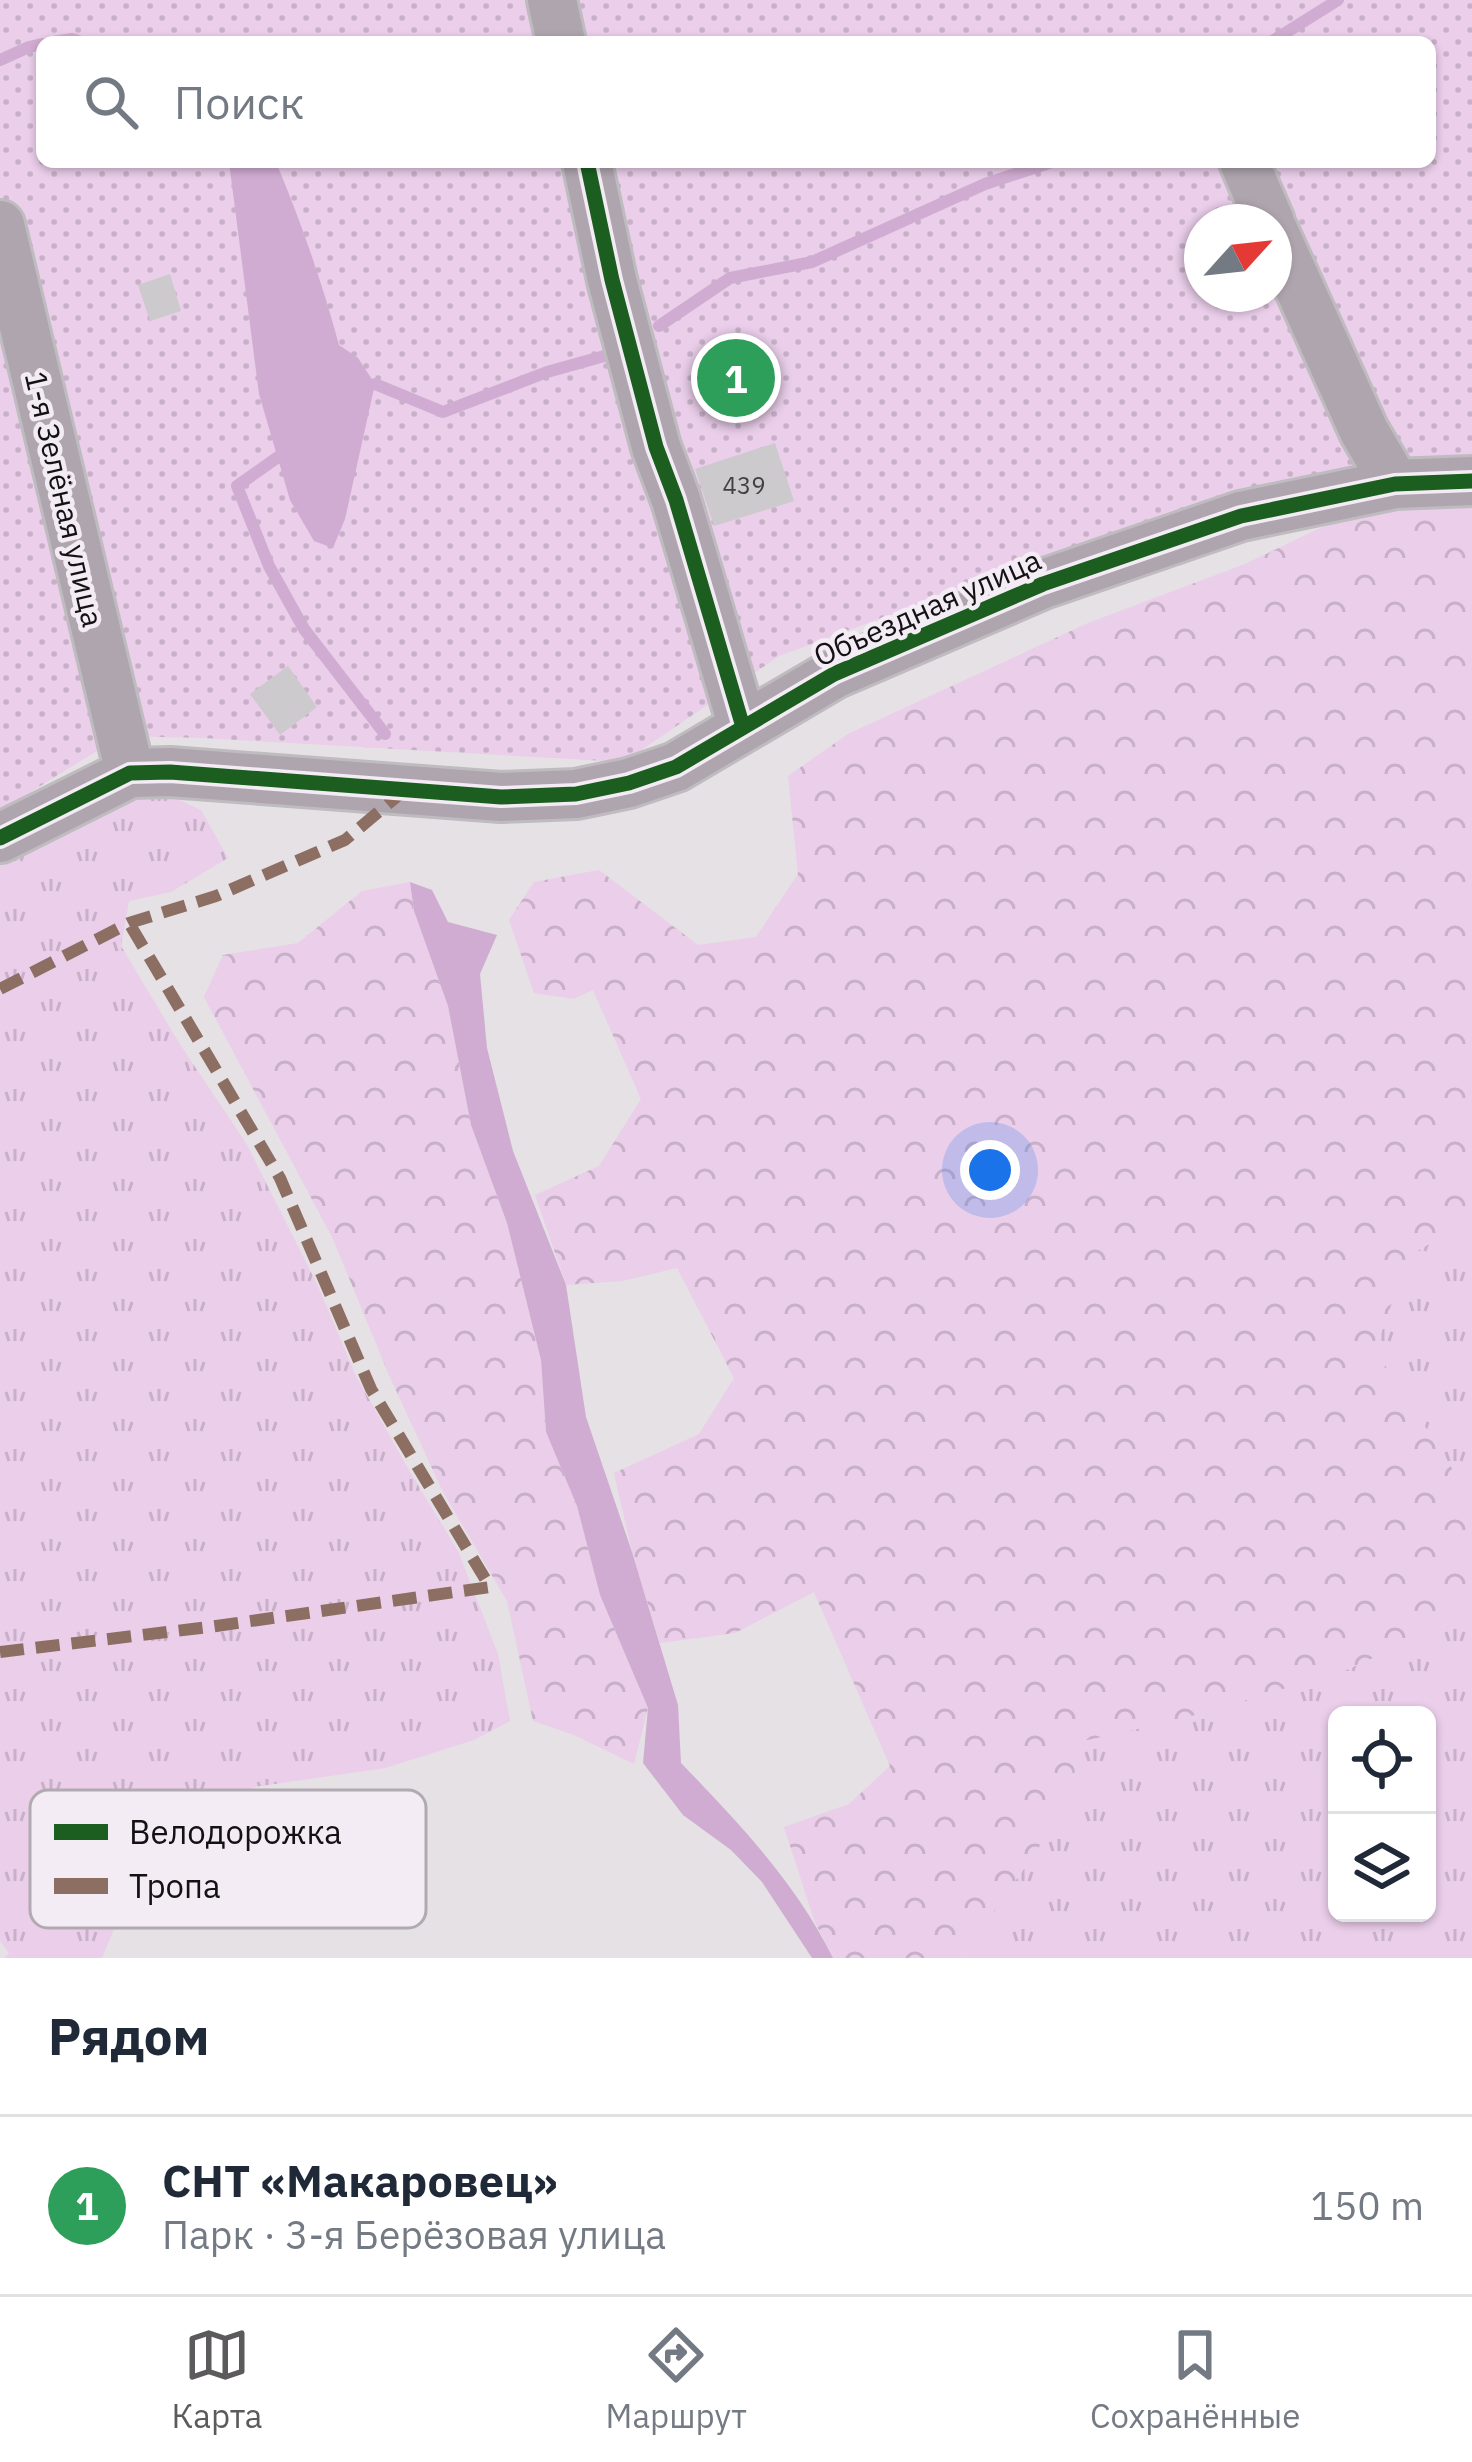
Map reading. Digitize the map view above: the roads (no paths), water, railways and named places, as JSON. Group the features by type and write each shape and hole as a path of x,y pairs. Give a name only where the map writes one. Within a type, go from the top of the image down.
{"street":[{"path":"553,0 561,36"},
{"path":"588,168 656,447 743,728"},
{"path":"1247,168 1262,204"},
{"name":"1-я Зелёная улица","path":"0,225 130,773"},
{"path":"1292,272 1364,431 1395,484"},
{"name":"Объездная улица","path":"0,838 130,773 501,797 576,794 629,783 676,767 834,674 1043,584 1241,517 1395,484 1472,481"}],"waterway":[{"path":"1281,36 1338,0"},
{"path":"0,60 36,45"},
{"path":"659,326 730,278 812,262 985,184 1034,168"},
{"path":"375,384 443,412 547,372 608,355"},
{"path":"278,457 237,486 269,566 304,629 385,734"}],"place":[{"name":"СНТ «Макаровец»","path":"736,378"}]}
